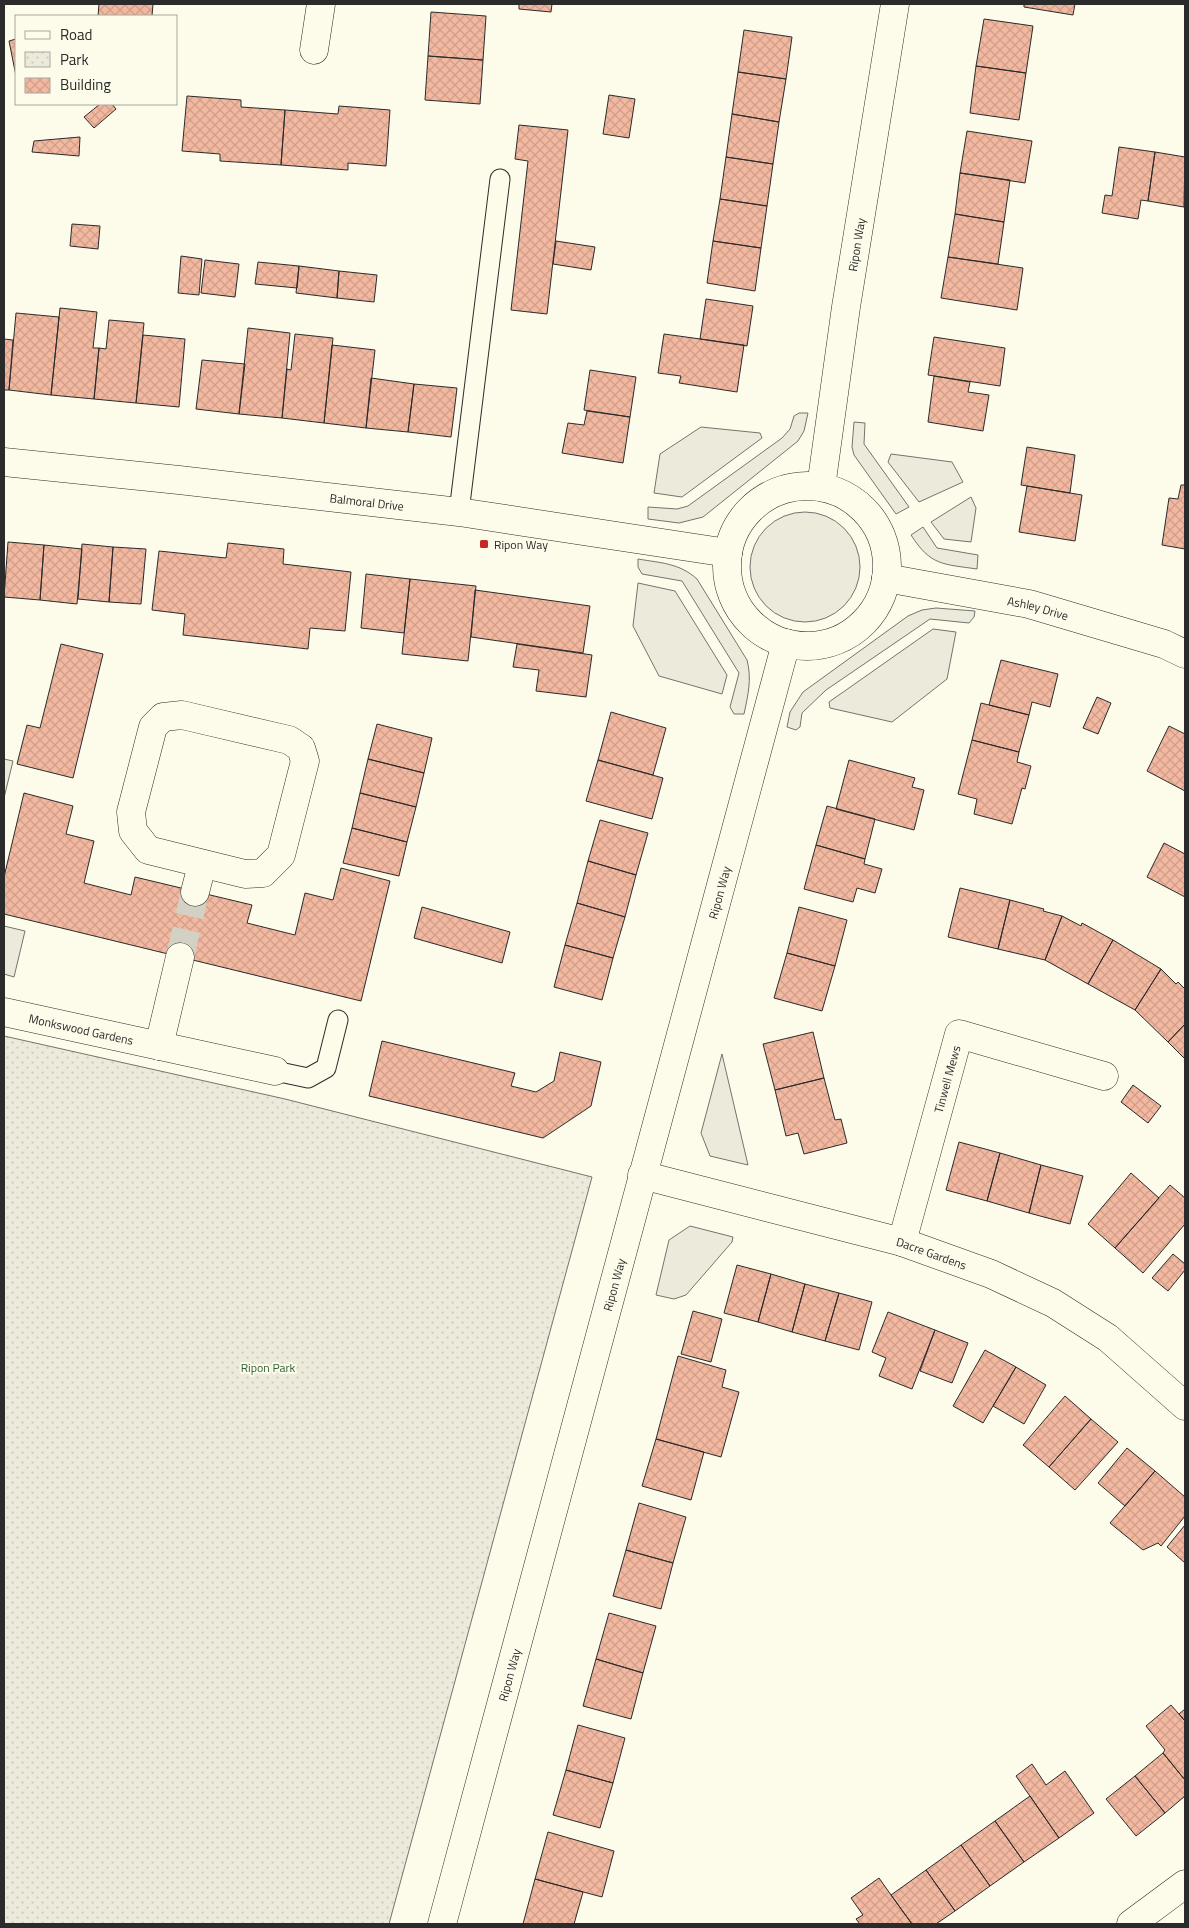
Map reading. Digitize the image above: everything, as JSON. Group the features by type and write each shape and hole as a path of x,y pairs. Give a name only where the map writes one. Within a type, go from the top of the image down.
{"street":[{"path":"314,50 321,4"},
{"name":"Ripon Way","path":"821,487 846,306 894,4"},
{"name":"Balmoral Drive","path":"4,462 459,512 728,553"},
{"path":"796,486 821,487 844,494 864,509 878,529 886,553 886,578 878,603 862,625 840,640 813,646 786,643 765,634 747,619 734,599 728,576 728,553 736,529 746,515 751,509 772,494 796,486"},
{"name":"Ashley Drive","path":"886,578 1029,604 1164,644 1185,654"},
{"name":"Ripon Way","path":"442,1924 786,643"},
{"path":"182,715 289,740 301,748 305,761 281,855 263,873 245,874 202,864 148,850 132,831 132,812 153,727 163,717 182,715"},
{"path":"195,892 202,864"},
{"path":"159,1046 180,957"},
{"name":"Monkswood Gardens","path":"4,1012 275,1071"},
{"name":"Tinwell Mews","path":"902,1242 959,1034 1104,1076"},
{"name":"Dacre Gardens","path":"642,1175 902,1242 991,1274 1053,1303 1108,1338 1185,1406"},
{"path":"1131,1924 1185,1884"}],"lane":[{"path":"459,512 500,179"},
{"path":"275,1071 308,1078 326,1068 338,1020"}],"green space":[{"path":"799,413 808,413 804,431 798,441 703,517 679,523 648,519 648,507 677,509 688,506 782,438 790,429 794,416"},
{"path":"854,422 865,423 864,444 909,507 896,514 854,455 852,447"},
{"path":"701,427 760,433 762,438 682,497 654,493 660,454"},
{"path":"891,454 952,462 963,482 919,502 888,462"},
{"path":"971,497 976,508 971,542 944,539 931,522"},
{"path":"805,512 826,516 844,528 856,546 860,567 856,588 844,606 826,618 805,622 784,618 766,606 754,588 750,567 754,546 766,528 784,516"},
{"path":"923,527 937,548 978,555 977,569 939,562 925,553 911,535"},
{"path":"638,559 676,567 697,579 747,660 749,680 744,714 734,714 730,707 739,673 682,581 642,574 638,567"},
{"path":"638,583 675,591 727,675 722,694 659,676 633,626"},
{"path":"936,608 975,611 974,617 969,623 930,619 826,690 802,713 800,727 796,730 787,727 790,712 803,692 908,616 922,610"},
{"path":"933,629 956,632 947,679 892,722 830,708 829,702"},
{"name":"Ripon Park","path":"4,1036 285,1099 592,1177 389,1924 4,1924"},
{"path":"722,1054 748,1165 710,1156 701,1133"},
{"path":"690,1226 733,1237 732,1242 686,1295 674,1299 656,1295 669,1240"}],"shaded area":[{"path":"4,759 13,761 4,798"},
{"path":"4,926 25,931 14,977 4,974"}],"building":[{"path":"99,4 153,4 152,15 98,15"},
{"path":"519,4 552,4 551,12 519,9"},
{"path":"1024,4 1075,4 1073,15 1024,7"},
{"path":"431,12 486,16 483,60 428,56"},
{"path":"984,19 1033,26 1026,73 976,66"},
{"path":"744,30 792,37 786,79 738,72"},
{"path":"15,39 15,71 9,41"},
{"path":"428,56 483,60 480,104 425,100"},
{"path":"976,66 1026,73 1019,120 970,113"},
{"path":"738,72 786,79 779,122 732,114"},
{"path":"609,95 635,99 629,138 603,134"},
{"path":"187,96 241,100 241,107 285,110 281,165 220,161 220,154 182,151"},
{"path":"99,105 113,105 116,109 94,128 84,117"},
{"path":"339,106 390,110 386,166 348,163 348,170 281,165 285,110 338,114"},
{"path":"732,114 779,122 773,164 726,157"},
{"path":"519,125 568,130 547,314 511,310 528,161 515,159"},
{"path":"967,131 1032,141 1025,183 960,173"},
{"path":"80,137 79,156 32,152 34,141"},
{"path":"1119,147 1155,152 1148,201 1141,200 1138,219 1102,213 1105,195 1112,196"},
{"path":"1155,152 1185,157 1184,207 1148,201"},
{"path":"726,157 773,164 767,206 720,199"},
{"path":"960,173 1010,180 1004,222 955,214"},
{"path":"720,199 767,206 761,248 713,241"},
{"path":"955,214 1004,222 998,264 948,257"},
{"path":"72,224 100,226 98,249 70,246"},
{"path":"556,241 595,247 591,270 553,264"},
{"path":"713,241 761,248 755,291 707,283"},
{"path":"181,256 202,259 199,295 178,293"},
{"path":"948,257 1023,268 1017,310 941,298"},
{"path":"205,260 239,264 235,297 201,293"},
{"path":"258,262 299,266 297,288 255,284"},
{"path":"299,266 339,271 337,298 296,293"},
{"path":"339,271 377,275 374,302 337,298"},
{"path":"706,299 753,306 747,346 700,339"},
{"path":"60,308 97,312 93,348 99,348 94,399 51,395"},
{"path":"16,313 59,317 51,395 9,390"},
{"path":"109,320 144,323 136,403 94,399 99,348 106,349"},
{"path":"248,328 290,333 282,418 239,414"},
{"path":"295,334 333,338 324,423 282,418 287,369 291,370"},
{"path":"664,334 744,345 737,392 679,383 681,376 658,373"},
{"path":"143,335 185,339 179,407 136,403"},
{"path":"934,337 1005,348 1000,386 928,375"},
{"path":"4,339 13,340 9,390 4,390"},
{"path":"332,345 375,350 366,428 324,423"},
{"path":"202,360 245,364 239,414 196,409"},
{"path":"590,370 636,377 630,417 584,410"},
{"path":"934,376 970,382 968,392 989,395 983,431 928,422"},
{"path":"371,378 414,384 408,432 366,428"},
{"path":"414,384 457,388 451,437 408,432"},
{"path":"587,411 630,417 623,463 562,453 568,423 584,425"},
{"path":"1027,447 1075,455 1070,493 1021,485"},
{"path":"1181,485 1185,485 1185,549 1162,545 1169,498 1178,499"},
{"path":"1027,486 1082,495 1075,541 1019,532"},
{"path":"8,542 44,545 40,600 4,597"},
{"path":"228,543 284,549 283,564 351,572 345,631 310,628 308,649 183,635 185,614 152,610 159,551 226,558"},
{"path":"82,544 113,547 109,602 78,599"},
{"path":"44,545 82,549 77,604 40,600"},
{"path":"113,547 146,549 141,604 109,602"},
{"path":"366,574 410,579 404,633 361,628"},
{"path":"410,579 476,586 468,661 402,654"},
{"path":"475,590 590,606 583,653 471,637"},
{"path":"61,644 103,654 73,778 17,764 27,725 40,728"},
{"path":"517,644 592,655 586,697 536,691 539,670 513,667"},
{"path":"1001,660 1058,674 1050,707 1032,702 1029,715 989,705"},
{"path":"1097,697 1111,703 1098,734 1083,728"},
{"path":"981,703 1029,715 1019,752 972,740"},
{"path":"611,712 666,728 653,775 598,760"},
{"path":"377,724 432,738 424,773 368,759"},
{"path":"1169,726 1185,734 1185,791 1147,771"},
{"path":"972,740 1019,752 1017,762 1031,766 1025,789 1022,788 1012,824 974,814 977,799 958,794"},
{"path":"368,759 424,773 416,807 360,793"},
{"path":"598,760 663,778 652,819 586,801"},
{"path":"849,760 915,778 912,787 924,790 914,830 836,809"},
{"path":"24,793 73,806 66,834 94,841 84,883 131,895 135,877 252,905 247,923 295,935 305,893 333,900 341,868 390,881 361,1001 4,914 4,877"},
{"path":"360,793 416,807 407,842 352,828"},
{"path":"827,806 875,819 865,859 816,845"},
{"path":"600,820 648,833 636,875 588,861"},
{"path":"352,828 407,842 399,876 343,863"},
{"path":"1164,843 1185,854 1185,897 1147,877"},
{"path":"816,845 865,859 864,864 882,869 875,893 857,888 853,902 804,889"},
{"path":"588,861 636,875 625,917 577,903"},
{"path":"960,888 1010,900 998,949 948,937"},
{"path":"1010,900 1062,916 1045,960 998,949"},
{"path":"577,903 625,917 613,958 565,945"},
{"path":"422,907 510,932 502,963 414,938"},
{"path":"799,907 847,920 835,966 787,953"},
{"path":"1062,916 1081,926 1082,923 1113,940 1088,984 1045,960"},
{"path":"1113,940 1161,969 1135,1010 1088,984"},
{"path":"565,945 613,958 602,1000 554,987"},
{"path":"787,953 835,966 822,1011 774,998"},
{"path":"1161,969 1176,984 1178,982 1185,989 1185,1024 1168,1042 1135,1010"},
{"path":"1185,1024 1185,1059 1168,1042"},
{"path":"813,1032 824,1078 775,1090 763,1044"},
{"path":"382,1041 515,1073 511,1086 536,1092 554,1081 560,1052 601,1062 591,1106 543,1138 369,1096"},
{"path":"824,1078 835,1120 841,1119 847,1143 804,1154 798,1133 786,1136 775,1090"},
{"path":"1133,1085 1161,1106 1148,1123 1121,1102"},
{"path":"959,1142 1000,1153 987,1201 946,1190"},
{"path":"1000,1153 1041,1165 1029,1213 987,1201"},
{"path":"1041,1165 1083,1176 1070,1224 1029,1213"},
{"path":"1131,1173 1159,1198 1115,1248 1088,1224"},
{"path":"1170,1185 1185,1198 1185,1224 1143,1273 1115,1248"},
{"path":"1173,1254 1185,1264 1185,1270 1168,1291 1152,1278"},
{"path":"737,1265 771,1274 758,1322 724,1313"},
{"path":"771,1274 805,1284 792,1332 758,1322"},
{"path":"805,1284 839,1293 825,1341 792,1332"},
{"path":"839,1293 872,1302 859,1350 825,1341"},
{"path":"693,1311 722,1319 711,1362 681,1354"},
{"path":"888,1312 935,1330 912,1389 879,1376 886,1358 872,1352"},
{"path":"935,1330 968,1343 952,1383 920,1371"},
{"path":"985,1350 1016,1367 983,1423 953,1406"},
{"path":"678,1356 726,1370 722,1387 739,1392 721,1457 656,1439"},
{"path":"1016,1367 1046,1385 1024,1424 993,1406"},
{"path":"1065,1396 1091,1419 1049,1467 1023,1445"},
{"path":"1091,1419 1118,1442 1075,1490 1049,1467"},
{"path":"656,1439 704,1452 691,1500 642,1486"},
{"path":"1127,1448 1155,1471 1125,1506 1098,1483"},
{"path":"1155,1471 1185,1497 1185,1516 1161,1546 1158,1543 1143,1550 1110,1523"},
{"path":"639,1503 686,1517 673,1563 626,1550"},
{"path":"1185,1525 1185,1563 1167,1547"},
{"path":"626,1550 673,1563 661,1609 613,1596"},
{"path":"609,1613 656,1626 643,1673 596,1659"},
{"path":"596,1659 643,1673 631,1719 583,1706"},
{"path":"1171,1705 1185,1721 1185,1780 1163,1753 1165,1750 1146,1726"},
{"path":"1185,1709 1185,1721 1179,1714"},
{"path":"578,1725 625,1738 613,1783 566,1770"},
{"path":"1163,1753 1185,1780 1185,1796 1165,1813 1135,1776"},
{"path":"1032,1764 1046,1785 1065,1771 1094,1813 1059,1838 1016,1776"},
{"path":"566,1770 613,1783 600,1828 553,1815"},
{"path":"1135,1776 1165,1813 1136,1836 1106,1799"},
{"path":"1030,1796 1059,1838 1024,1862 995,1821"},
{"path":"995,1821 1024,1862 990,1886 961,1845"},
{"path":"548,1832 614,1851 602,1897 535,1879"},
{"path":"961,1845 990,1886 955,1911 926,1870"},
{"path":"926,1870 955,1911 936,1924 912,1924 891,1895"},
{"path":"879,1878 912,1924 860,1924 856,1919 863,1915 851,1898"},
{"path":"535,1879 583,1892 574,1924 523,1924"}],"tunnel":[{"path":"180,957 195,892"}],"place":[{"name":"Ripon Way","path":"484,544"}]}
